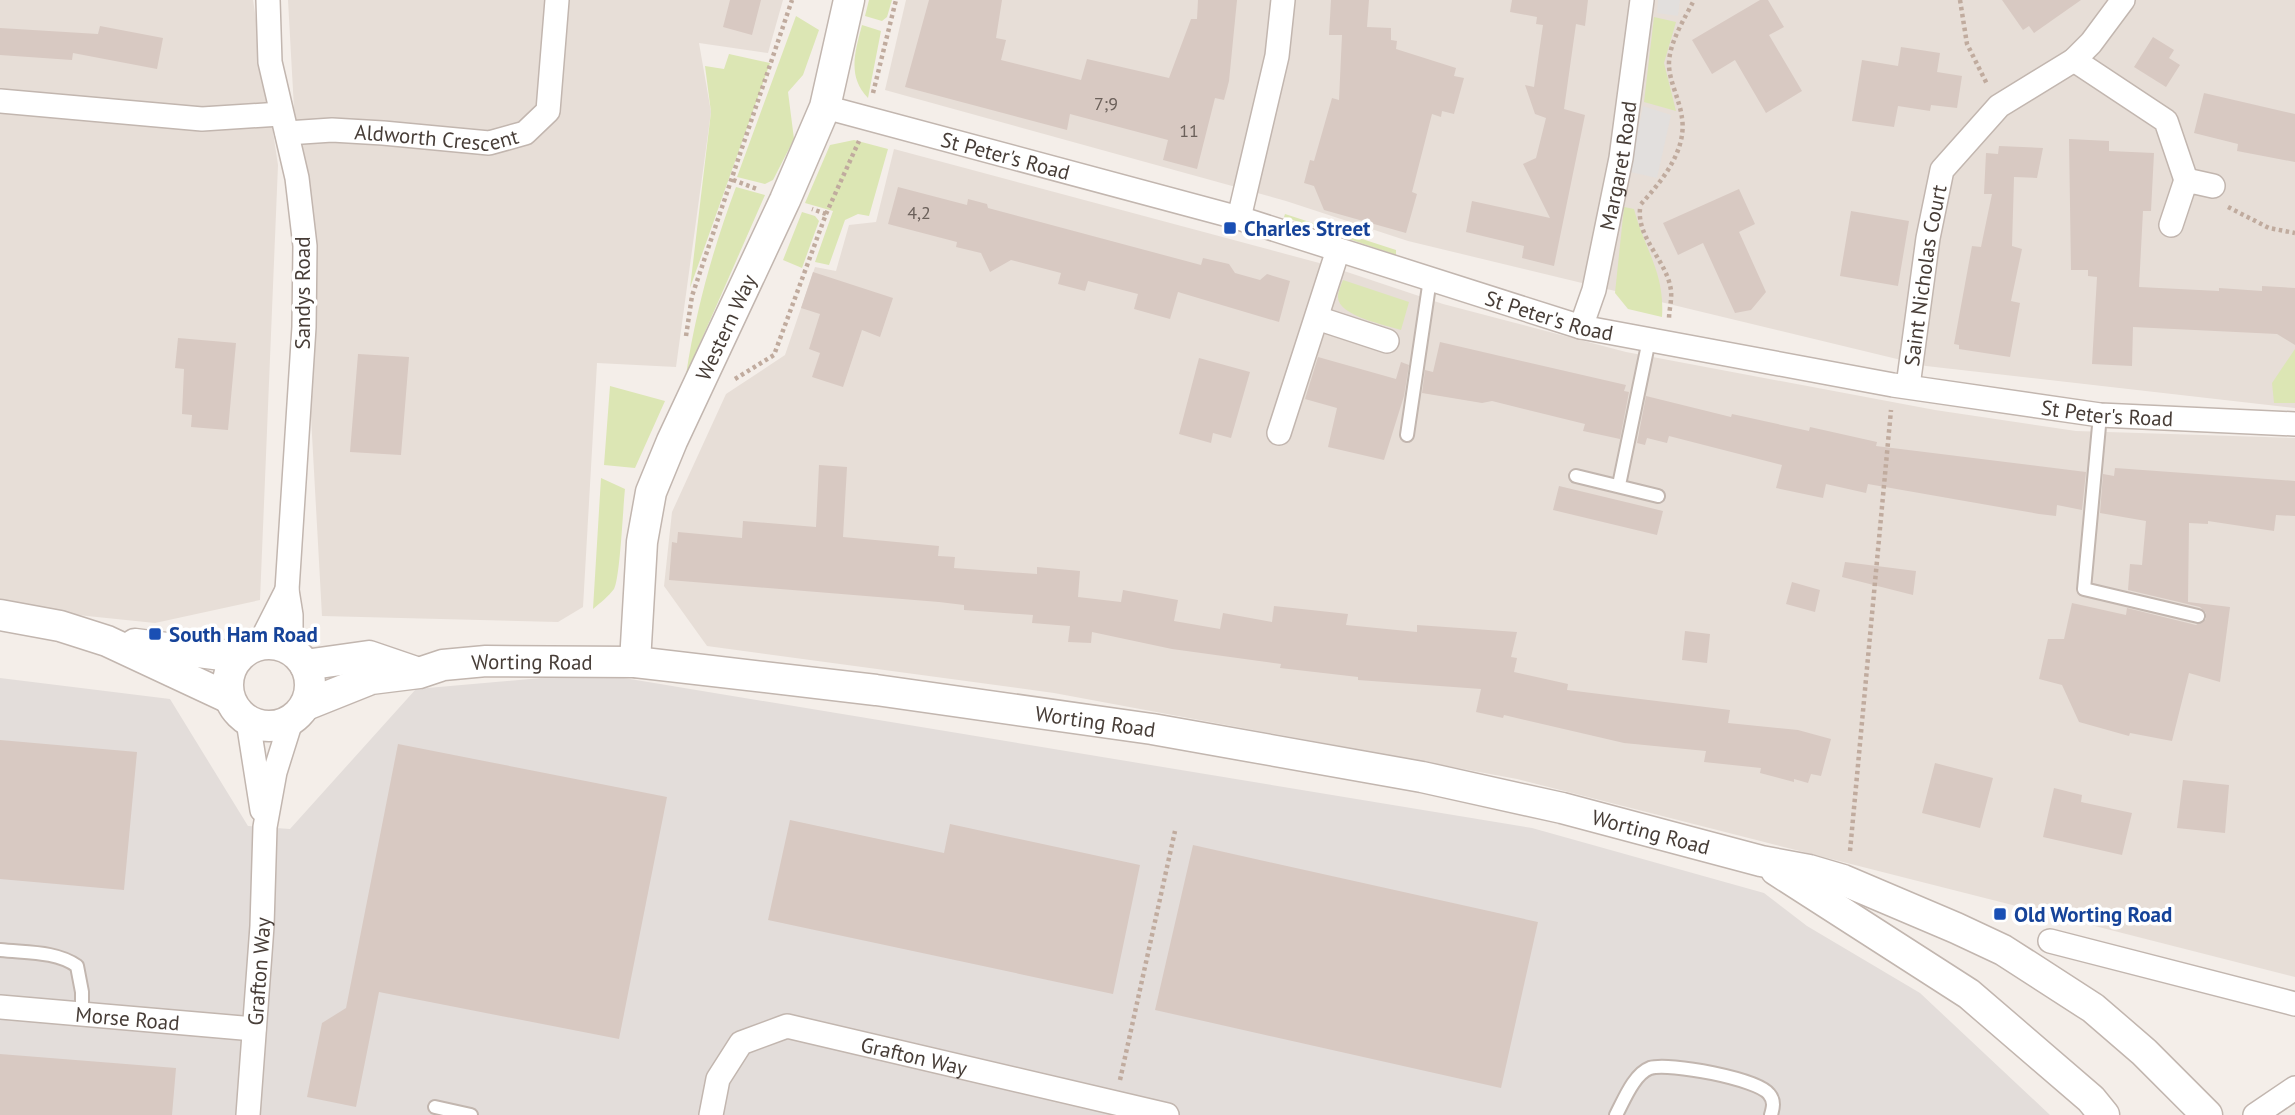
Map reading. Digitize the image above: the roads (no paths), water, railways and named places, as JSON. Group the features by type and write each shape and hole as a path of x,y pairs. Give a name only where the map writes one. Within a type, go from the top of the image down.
{"street":[{"name":"Sandys Road","path":"268,0 270,62 296,178 305,260 302,366 287,590 298,657"},
{"name":"Aldworth Crescent","path":"283,123 489,144 525,133 548,111 557,0"},
{"name":"Western Way","path":"635,662 642,542 651,492 672,441 786,200 825,107 849,0"},
{"path":"1239,218 1278,56 1283,0"},
{"name":"Margaret Road","path":"1581,327 1592,298 1612,198 1637,52 1642,0"},
{"name":"Saint Nicholas Court","path":"1901,385 1942,170 1999,106 2074,60 2091,43 2123,0"},
{"path":"2074,60 2166,121 2186,180 2171,225"},
{"path":"0,101 202,119 283,123"},
{"name":"St Peter's Road","path":"825,107 1239,218 1581,327 1901,385 2100,415 2295,424"},
{"path":"2186,180 2213,186"},
{"path":"1279,433 1338,250"},
{"path":"1317,318 1387,341"},
{"name":"Sandys Road","path":"249,651 287,590"},
{"path":"0,615 60,626 107,640 238,710 263,727 278,726 299,713 311,684 298,657"},
{"path":"107,640 249,651 273,644 298,657 369,656 419,673"},
{"path":"238,710 229,676 249,651"},
{"name":"Worting Road","path":"299,713 371,679 419,673 443,665 486,661 635,662 876,690 1311,755 1562,808 1843,880 2003,950 2108,1018 2207,1115"},
{"name":"Grafton Way","path":"238,710 265,827"},
{"name":"Grafton Way","path":"248,1115 265,827 275,772 299,713"},
{"name":"Worting Road","path":"1761,861 1969,994 2091,1099 2104,1115"},
{"path":"2050,941 2295,1004"},
{"name":"Morse Road","path":"0,1007 254,1029"},
{"name":"Grafton Way","path":"711,1115 718,1079 741,1043 787,1026 1167,1115"},
{"path":"2255,1115 2295,1088"}],"lane":[{"path":"1407,435 1430,279"},
{"path":"1619,485 1660,342"},
{"path":"2100,415 2084,589 2198,616"},
{"path":"1576,476 1658,496"},
{"path":"0,950 50,955 67,959 77,966 82,984 82,1014"},
{"path":"1616,1115 1636,1080 1649,1068 1669,1066 1756,1085 1769,1094 1773,1104 1771,1115"},
{"path":"435,1107 471,1115"}],"place":[{"name":"Charles Street","path":"1230,228"},
{"name":"South Ham Road","path":"155,634"},
{"name":"Old Worting Road","path":"2000,914"}]}
